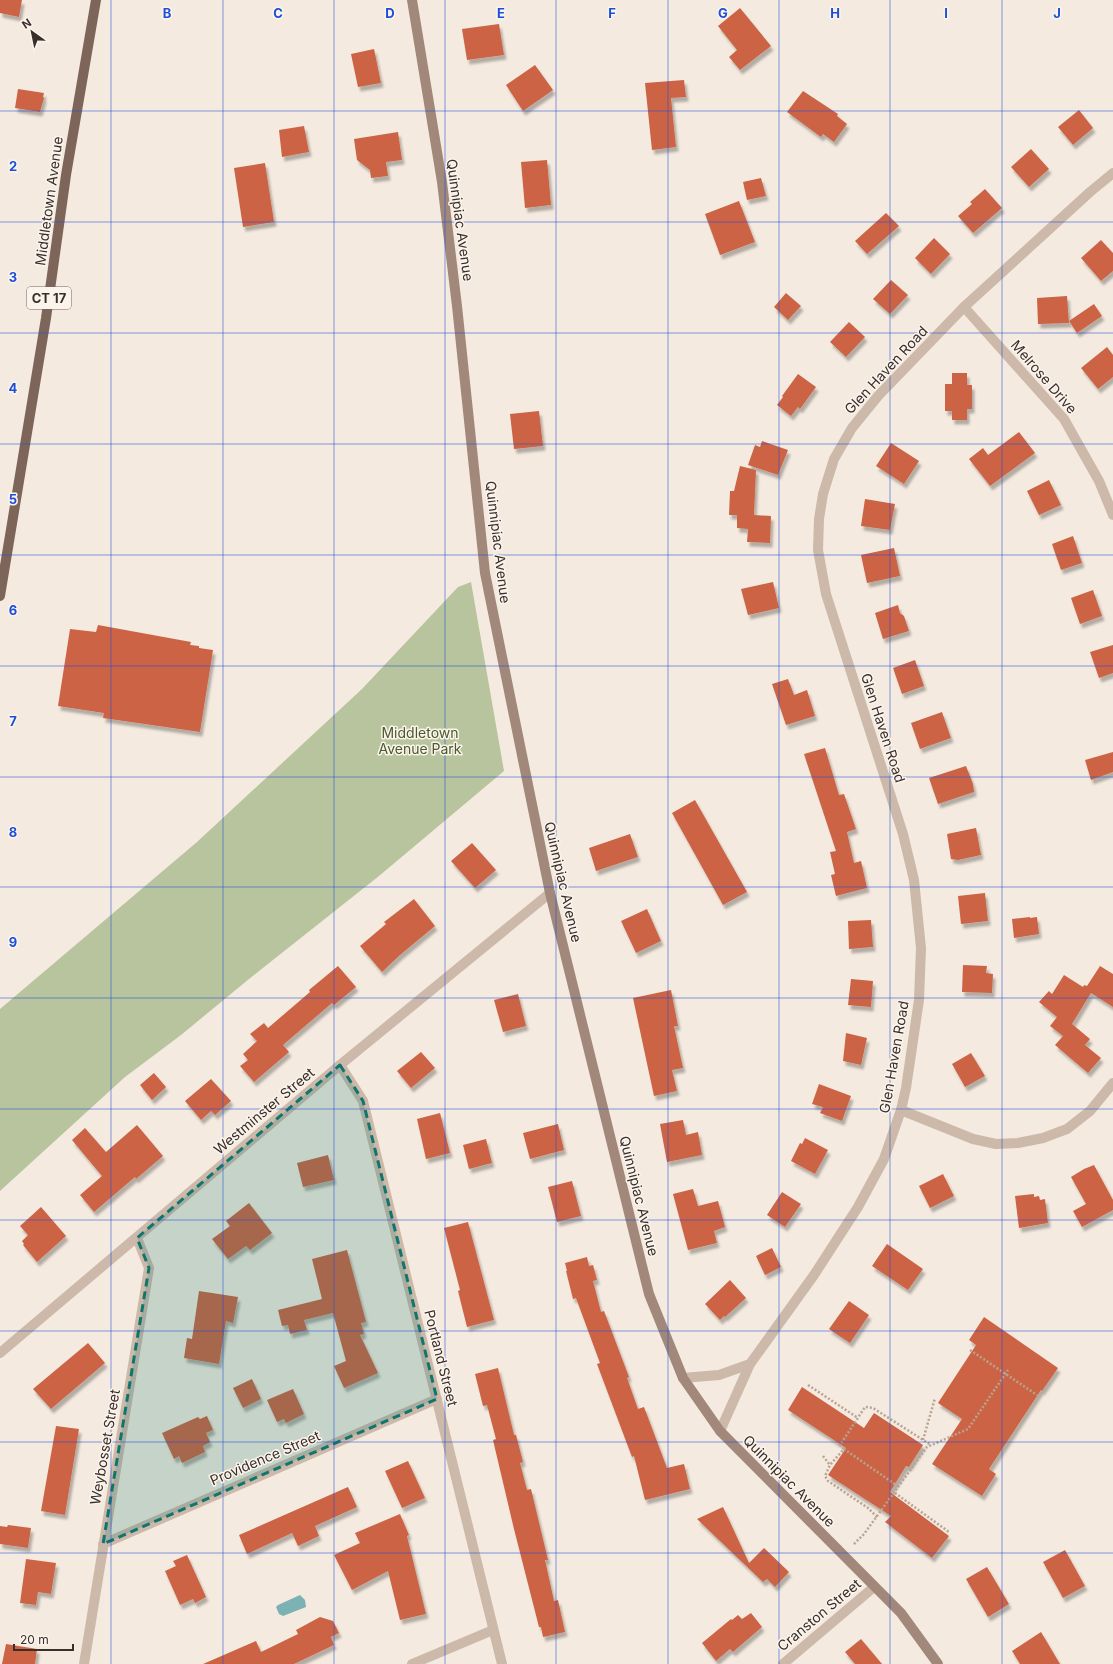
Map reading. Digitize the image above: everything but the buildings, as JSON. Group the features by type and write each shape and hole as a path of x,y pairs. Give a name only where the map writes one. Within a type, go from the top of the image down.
{"main road":[{"name":"Middletown Avenue","path":"0,596 46,318 66,175 96,0"},
{"name":"Quinnipiac Avenue","path":"412,0 444,198 485,573 550,893 649,1294 683,1378 720,1431 901,1613 938,1664"}],"street":[{"name":"Glen Haven Road","path":"720,1431 750,1364 814,1275 872,1182 884,1159 901,1110 920,1000 921,948 914,880 903,834 826,594 818,550 819,519 823,494 834,459 852,428 878,396 964,307 1090,192 1113,173"},
{"name":"Melrose Drive","path":"964,307 1064,419 1099,481 1113,515"},
{"name":"Westminster Street","path":"0,1353 340,1065 550,893"},
{"name":"Portland Street","path":"340,1065 363,1101 502,1664"},
{"path":"901,1110 973,1138 996,1144 1018,1143 1043,1138 1067,1129 1090,1111 1113,1083"},
{"name":"Weybosset Street","path":"84,1664 149,1268 137,1238"},
{"path":"683,1378 719,1375 750,1364"},
{"name":"Providence Street","path":"103,1544 437,1399"},
{"name":"Cranston Street","path":"783,1664 874,1587"},
{"path":"412,1664 493,1630"}],"path":[{"path":"970,1350 1037,1395"},
{"path":"843,1556 864,1534 927,1448 968,1429 1008,1370"},
{"path":"808,1385 858,1418"},
{"path":"923,1440 935,1398"},
{"path":"899,1487 840,1445 865,1407 873,1408 931,1445"},
{"path":"844,1449 830,1465 824,1476 828,1482 868,1508 877,1517"},
{"path":"823,1456 830,1465"},
{"path":"895,1493 949,1532"}],"highlighted area":[{"path":"340,1065 363,1101 437,1399 103,1544 149,1268 137,1238"}],"green space":[{"name":"Middletown Avenue Park","path":"471,582 504,771 379,876 181,1035 125,1077 0,1191 0,1009 197,842 362,689 458,587"}],"water":[{"path":"300,1595 305,1600 306,1607 283,1616 279,1614 276,1607 278,1605"}]}
